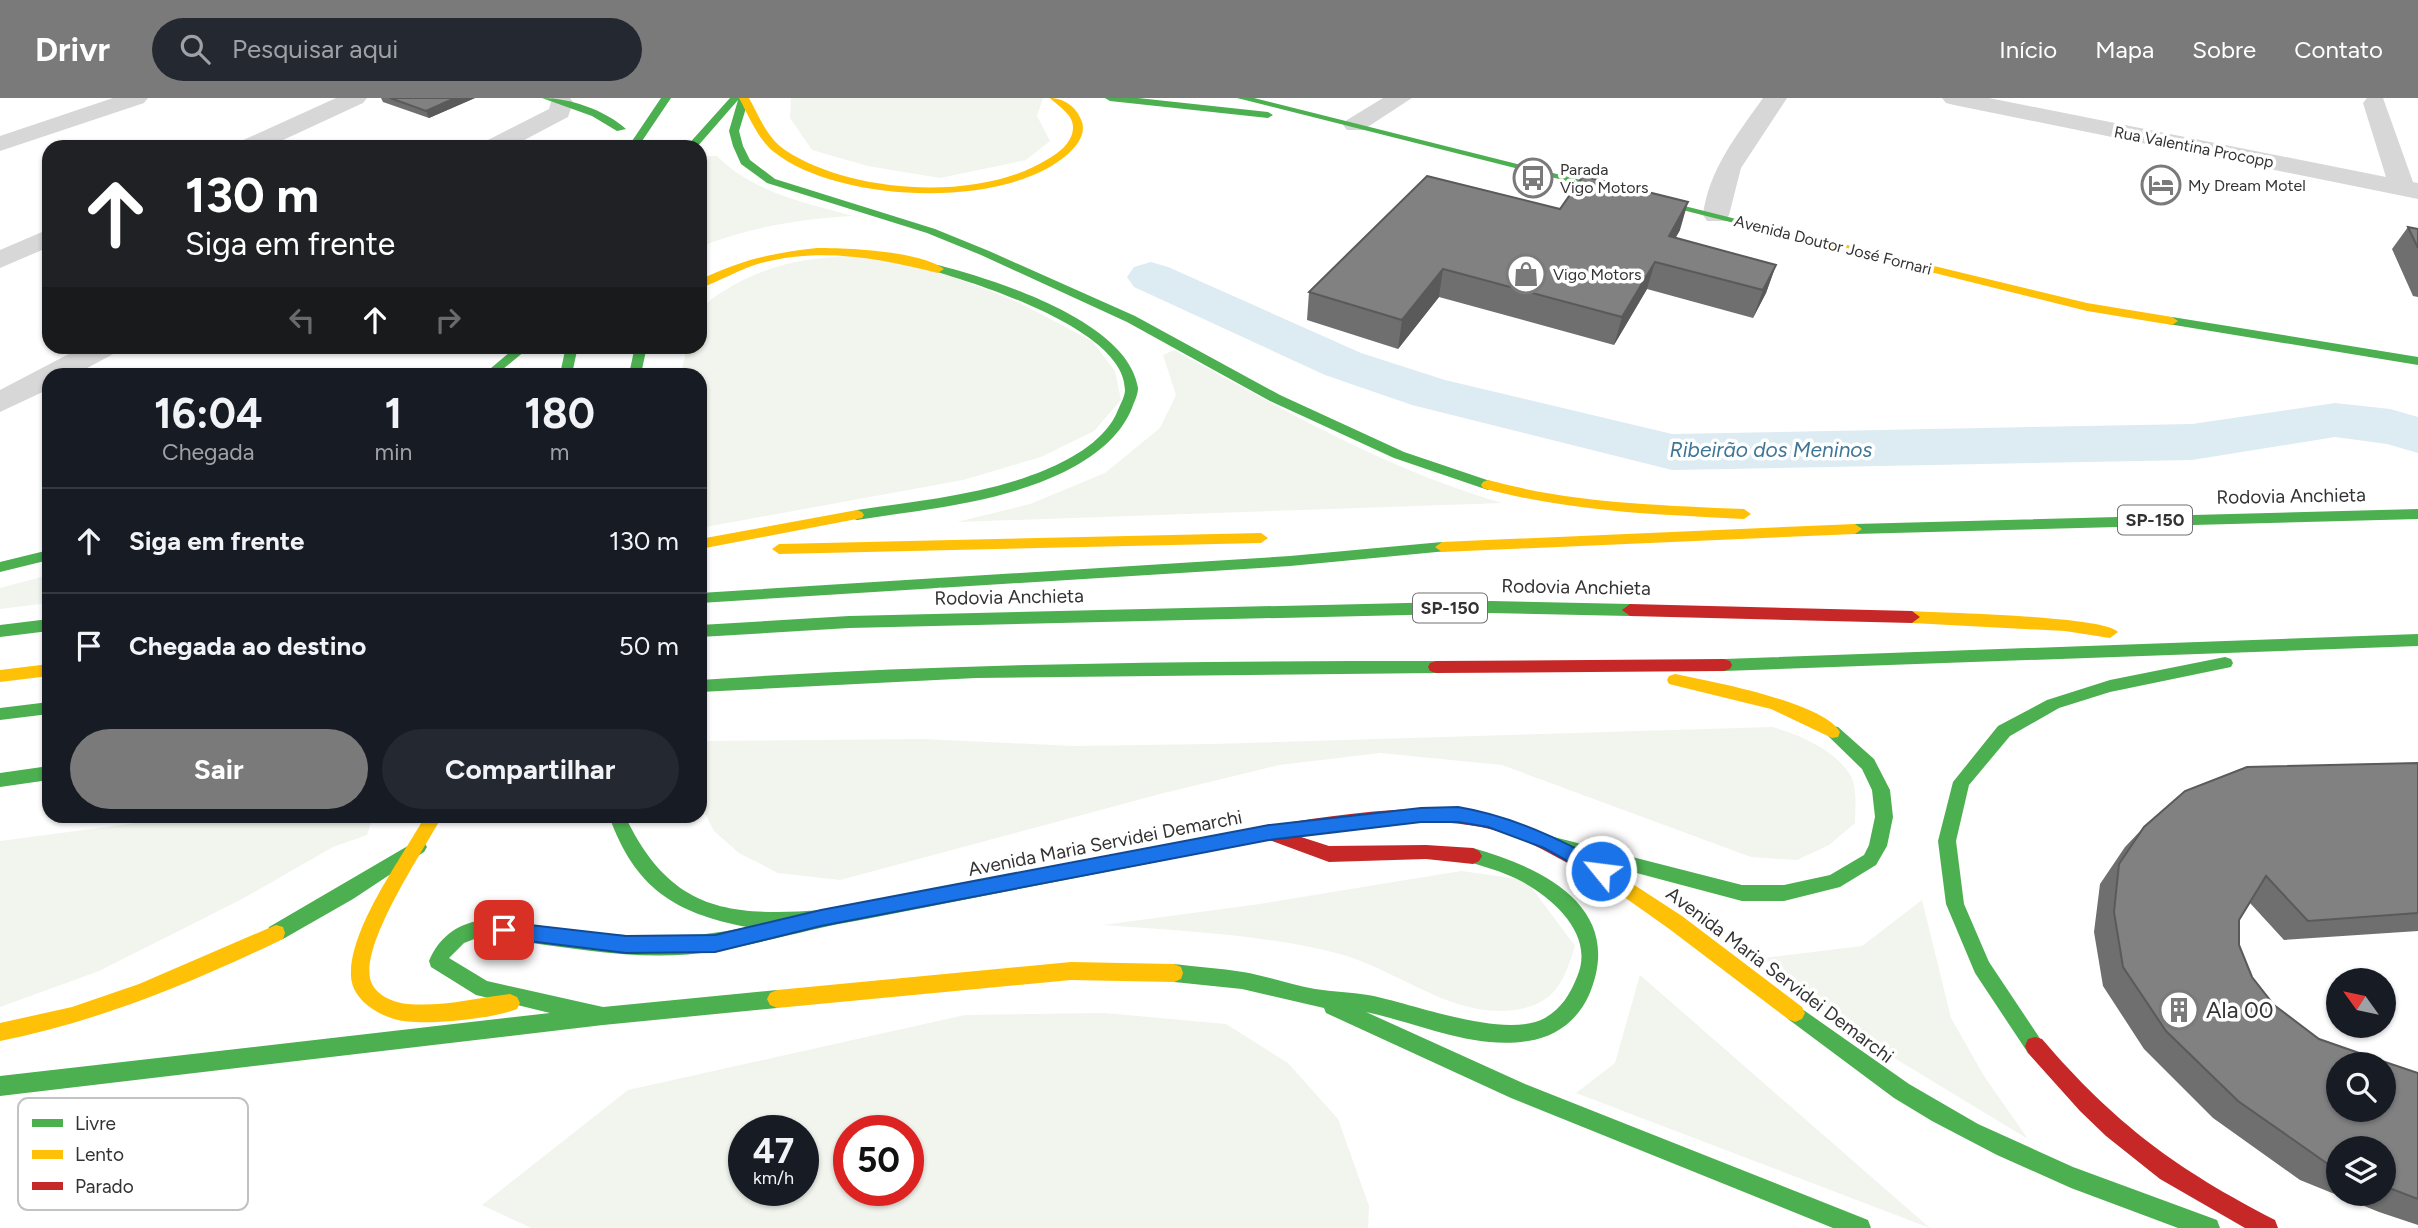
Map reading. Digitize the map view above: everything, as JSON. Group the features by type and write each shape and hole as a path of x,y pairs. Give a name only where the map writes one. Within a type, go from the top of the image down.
{"main road":[{"path":"638,140 666,98"},
{"path":"697,140 736,98"},
{"path":"744,98 761,130 778,150 808,167 887,184 960,188 1009,182 1037,172 1058,158 1072,144 1078,129 1074,114 1055,98"},
{"path":"744,98 734,131 745,162 755,171 799,192 931,231 1130,319 1275,398 1399,455 1520,495 1581,504 1892,526"},
{"path":"1110,98 1354,115"},
{"path":"1224,98 1378,112"},
{"name":"Avenida Doutor José Fornari","path":"1248,99 1354,115 1719,202 2087,307 2418,362"},
{"path":"554,100 596,114 621,129"},
{"path":"621,108 622,140"},
{"path":"865,228 931,231"},
{"path":"707,280 741,263 799,250 881,253 952,272 1065,318 1105,343 1121,359 1132,378 1128,407 1117,426 1099,445 1074,461 1023,483 960,499 707,543"},
{"path":"498,368 515,354"},
{"name":"Rodovia Anchieta","path":"707,598 1290,561 1452,546 1781,534 1892,526 2418,514"},
{"path":"707,552 877,545 1273,537"},
{"name":"Rodovia Anchieta","path":"1341,539 1452,546"},
{"path":"0,566 42,557"},
{"name":"Rodovia Anchieta","path":"707,631 849,622 1491,607 1941,618 2065,625 2198,645"},
{"path":"0,631 42,626"},
{"name":"Rodovia Anchieta","path":"707,685 804,676 923,671 1618,667 1822,662 2198,645 2418,640"},
{"path":"2267,1228 2160,1169 2091,1111 2043,1060 1998,998 1976,956 1954,900 1947,848 1955,802 1973,764 2005,730 2021,720 2048,706 2080,695 2319,642"},
{"path":"1550,843 1706,886 1757,894 1795,891 1849,875 1867,863 1881,839 1885,817 1884,795 1874,772 1854,748 1830,730 1762,701 1618,667"},
{"path":"0,676 42,671"},
{"path":"0,714 42,709"},
{"path":"0,780 42,774"},
{"name":"Avenida Maria Servidei Demarchi","path":"620,823 632,852 651,876 672,895 699,907 741,918 821,918 1269,833 1401,816 1458,814 1489,820 1550,843 1639,895 1922,1104 2024,1157 2209,1228"},
{"path":"430,823 363,959 362,984 368,993 388,1009 409,1013 533,1000"},
{"path":"0,1086 603,1016 1071,971 1169,973 1234,979 1312,998 1370,1004 1488,1032 1533,1032 1555,1023 1577,999 1591,963 1591,947 1580,918 1559,894 1499,862 1450,853 1330,854 1269,833"},
{"path":"0,1032 77,1013 217,962 315,914 418,846"},
{"path":"603,1016 471,984 438,961 445,948 457,937 482,928 626,945 679,946 715,943 821,918"},
{"path":"1312,998 1518,1091 1860,1228"}],"street":[{"path":"0,144 136,98"},
{"path":"263,140 355,98"},
{"path":"1719,202 1726,170 1775,98"},
{"name":"Rua Valentina Procopp","path":"1954,98 2095,118 2410,189"},
{"path":"506,140 560,112 554,100"},
{"path":"2375,103 2410,189"},
{"path":"1354,115 1401,108"},
{"path":"0,260 42,240"},
{"path":"66,368 92,354"},
{"path":"2,396 42,380"}],"shaded area":[{"path":"791,98 1043,98 1037,116 1050,141 1026,160 940,178 868,166 812,150 790,118"},
{"path":"709,156 717,156 731,169 763,188 853,216 775,225 707,245"},
{"path":"866,255 944,273 1020,303 1092,341 1115,371 1121,400 1094,431 1041,457 963,480 707,527 707,368 682,368 685,354 707,354 707,303 756,274 791,263"},
{"path":"1174,350 1374,455 1458,489 1502,503 957,522 1030,504 1105,473 1160,428 1176,395 1163,355"},
{"path":"42,577 42,604 0,609 0,588"},
{"path":"1772,727 1804,738 1842,764 1854,784 1855,823 1829,845 1797,860 1751,857 1502,765 1380,753 1279,765 1160,794 840,880 778,873 739,853 714,831 707,818 707,741 923,739 1073,746"},
{"path":"136,823 371,823 367,835 333,847 242,899 99,971 0,1007 0,841"},
{"path":"1461,871 1526,880 1575,946 1562,980 1549,997 1540,1003 1515,1010 1492,1011 1448,1000 1362,961 1311,947 1222,934 1103,925 1260,904"},
{"path":"1922,900 1951,1018 1984,1076 2028,1139 1838,1024 1763,958 1862,946"},
{"path":"1640,975 1930,1228 1576,1093 1615,1063"},
{"path":"1105,1013 1226,1024 1288,1063 1338,1119 1369,1206 1368,1228 531,1228 482,1205 628,1090 965,1015"}],"building":[{"path":"390,98 455,98 426,111"},
{"name":"Vigo Motors","path":"1427,176 1560,209 1583,176 1688,202 1669,236 1776,265 1763,290 1655,262 1622,317 1443,269 1402,320 1309,292"},
{"path":"2408,227 2418,229 2418,248"},
{"name":"Ala 00","path":"2418,763 2418,913 2308,921 2266,876 2239,920 2239,945 2252,977 2274,1005 2319,1039 2357,1052 2326,1052 2326,1122 2396,1122 2396,1065 2418,1073 2418,1199 2396,1191 2396,1136 2326,1136 2326,1163 2238,1101 2166,1031 2123,967 2114,912 2119,864 2144,827 2185,791 2247,767"}],"waterway":[{"name":"Ribeirão dos Meninos","path":"1151,277 1343,364 1431,393 1672,452 2192,442 2335,420 2390,427 2418,435"}],"traffic: fast":[{"path":"547,98 596,114 621,129"},
{"path":"638,140 666,98"},
{"path":"697,140 735,98"},
{"path":"744,98 734,131 738,146 745,162 771,181 931,231 985,253 1131,319 1275,398 1399,455 1488,485"},
{"path":"1110,98 1268,115"},
{"path":"1242,98 1802,237"},
{"path":"857,515 979,495 1050,473 1080,457 1107,436 1121,419 1132,391 1124,365 1102,341 1070,320 1033,302 938,269"},
{"path":"2172,321 2418,361"},
{"path":"498,368 515,354"},
{"path":"567,368 570,354"},
{"path":"636,368 639,354"},
{"path":"1855,529 2418,514"},
{"path":"707,598 1290,561 1442,547"},
{"path":"0,567 42,557"},
{"path":"707,631 849,622 1491,607 1630,610"},
{"path":"0,631 42,626"},
{"path":"1724,665 2418,640"},
{"path":"2035,1046 1982,967 1955,904 1947,841 1961,782 2004,731 2053,704 2110,686 2225,663"},
{"path":"707,686 976,672 1436,667"},
{"path":"0,714 42,709"},
{"path":"1550,843 1742,893 1784,893 1834,882 1870,860 1878,846 1884,817 1881,790 1868,764 1832,732"},
{"path":"0,780 42,774"},
{"path":"620,823 642,863 669,891 713,913 748,919 785,921 823,918 1131,859"},
{"path":"276,933 347,893 418,847"},
{"path":"1174,973 1242,980 1318,999 1365,1003 1483,1031 1519,1033 1545,1028 1572,1007 1589,972 1590,947 1583,924 1568,904 1548,887 1498,863 1473,856"},
{"path":"777,999 603,1016 483,989 438,961 445,948 457,937 482,928 626,945 679,946 715,943 821,918"},
{"path":"1333,1007 1518,1091 1860,1228"},
{"path":"1795,1013 1883,1079 1971,1131 2071,1177 2209,1228"},
{"path":"0,1086 603,1016"}],"traffic: slow":[{"path":"744,98 768,140 779,151 800,163 852,181 940,190 1002,184 1058,158 1076,137 1078,126 1072,114 1055,98"},
{"path":"1802,237 2087,307 2172,321"},
{"path":"707,281 758,260 817,251 877,255 938,269"},
{"path":"1488,485 1519,494 1583,504 1744,514"},
{"path":"707,543 857,515"},
{"path":"1442,547 1855,529"},
{"path":"779,549 1261,538"},
{"path":"1912,617 2065,625 2110,632"},
{"path":"0,676 42,671"},
{"path":"1675,680 1776,705 1796,712 1832,732"},
{"path":"429,823 369,935 360,971 364,988 375,1001 408,1013 446,1012 510,1003"},
{"path":"1596,868 1675,922 1795,1013"},
{"path":"0,1032 72,1016 107,1005 176,979 276,933"},
{"path":"777,999 1071,971 1174,973"}],"traffic: jam":[{"path":"1630,610 1912,617"},
{"path":"1436,667 1724,665"},
{"path":"1269,833 1398,816 1436,815 1474,819 1512,828 1552,844 1596,868"},
{"path":"1131,859 1269,833 1329,854 1426,852 1473,856"},
{"path":"2035,1046 2087,1104 2140,1151 2198,1190 2267,1228"}],"place":[{"name":"Parada Vigo Motors","path":"1533,178"},
{"name":"My Dream Motel","path":"2161,185"},
{"name":"Vigo Motors","path":"1526,274"},
{"name":"Ala 00","path":"2179,1010"}],"route":[{"path":"504,930 626,945 679,946 715,943 821,918 1269,833 1401,816 1458,814 1489,820 1550,843 1601,871"}]}
